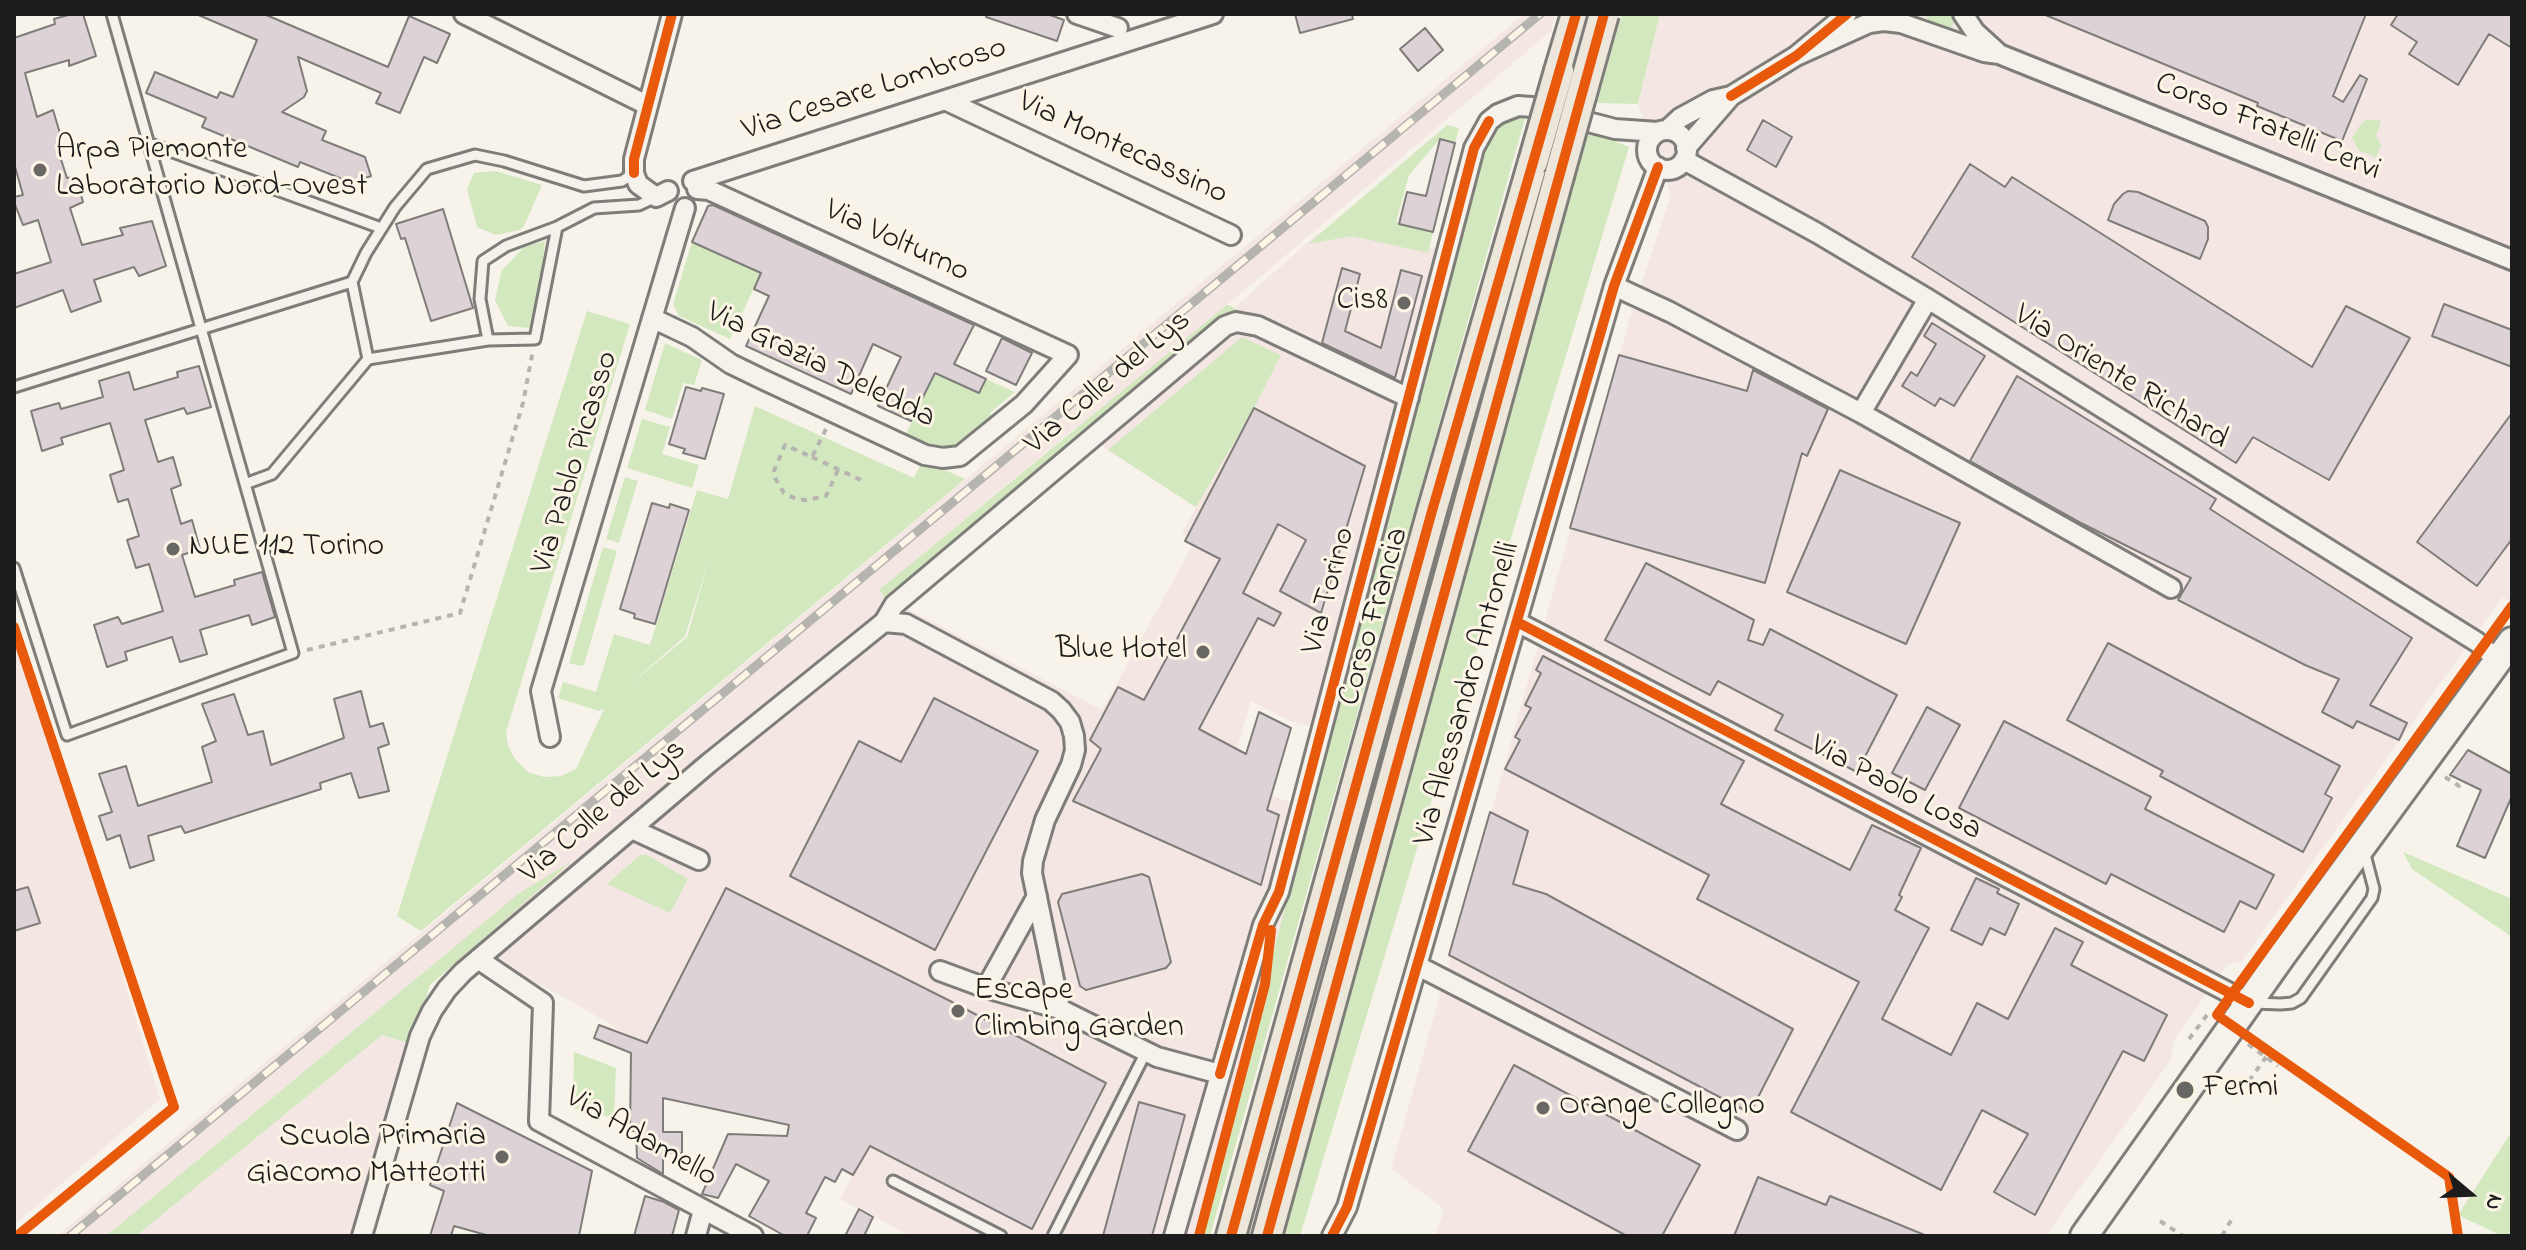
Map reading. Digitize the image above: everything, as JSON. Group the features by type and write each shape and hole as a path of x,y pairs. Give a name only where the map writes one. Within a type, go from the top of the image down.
{"main road":[{"name":"Corso Francia","path":"1231,1236 1432,511 1576,14"},
{"name":"Corso Francia","path":"1267,1236 1604,14"}],"street":[{"path":"464,14 647,105"},
{"path":"662,194 675,179 684,177 695,185 697,199 685,208 672,203 662,194 638,184 634,173 634,159 672,14"},
{"path":"1077,14 1118,29"},
{"name":"Via Cesare Lombroso","path":"695,185 945,100 1118,29 1213,14"},
{"path":"1731,96 1675,167 1658,167 1649,159 1650,140 1662,131 1713,100 1731,96 1796,56 1847,14"},
{"name":"Corso Fratelli Cervi","path":"1915,14 1932,33"},
{"name":"Corso Fratelli Cervi","path":"1963,14 1975,32 1999,54"},
{"name":"Corso Fratelli Cervi","path":"1796,56 1869,23 1901,23 1984,52 1999,54 2512,260"},
{"name":"Via Montecassino","path":"945,100 1231,235"},
{"name":"Via Torino","path":"1174,1236 1263,925 1279,892 1474,148 1480,133 1498,114 1518,106 1532,107"},
{"path":"1592,123 1615,129 1678,133 1685,142 1685,154"},
{"name":"Via Oriente Richard","path":"1685,154 1928,299 2477,642 2507,657"},
{"name":"Via Alessandro Antonelli","path":"1332,1236 1347,1207 1614,286 1658,167"},
{"name":"Via Volturno","path":"695,185 1068,355"},
{"name":"Via Pablo Picasso","path":"550,737 541,691 685,208"},
{"path":"1614,286 1670,312 1861,413 2171,588"},
{"path":"1861,413 1928,299"},
{"name":"Via Grazia Deledda","path":"652,318 692,337 731,364 925,455 943,458 960,456 1024,404 1068,355"},
{"name":"Via Colle del Lys","path":"362,1236 420,1036 447,989 478,959 786,699 884,622 894,605 1225,326 1236,322 1258,326 1409,398"},
{"path":"884,622 906,624 1051,701 1070,722 1075,750 1045,820 1033,861 1060,1009"},
{"name":"Via Paolo Losa","path":"1517,622 2249,1003"},
{"path":"2084,1236 2230,1029 2507,657"},
{"path":"632,829 699,860"},
{"path":"986,988 1037,896"},
{"name":"Via Adamello","path":"478,959 543,1003 539,1121 753,1236"},
{"path":"1418,966 1737,1130"},
{"path":"940,971 1060,1009 1157,1057 1220,1074"},
{"path":"696,1236 703,1210"}],"lane":[{"path":"14,568 67,735 293,653 112,14"},
{"path":"148,143 381,228"},
{"path":"368,359 352,282 381,228 427,169 475,155 584,186 622,181 634,173"},
{"path":"488,340 480,299 483,261 506,246 557,227 594,208 639,205 662,194"},
{"path":"245,484 272,474 368,359 488,340 535,339 557,227"},
{"path":"14,387 352,282"},
{"path":"2249,1003 2292,1003 2301,998 2372,898 2374,889 2363,847"},
{"path":"1053,1236 1146,1052"},
{"path":"893,1181 1001,1236"}],"path":[{"path":"293,653 460,613 523,403 535,339"},
{"path":"812,457 834,412"},
{"path":"838,470 826,496 806,500 784,493 774,471 785,445 865,482"},
{"path":"2445,777 2459,786 2462,781"},
{"path":"2189,1039 2213,1005"},
{"path":"2207,1015 2293,1068"},
{"path":"2230,1029 2278,1066"},
{"path":"2249,1081 2266,1057"},
{"path":"2222,1236 2233,1217"},
{"path":"2160,1221 2183,1236"}],"shaded area":[{"path":"1524,14 1555,14 1551,31 1227,305 1235,307 1318,233 1351,228 1457,253 1331,732 1290,721 1251,701 1228,779 1292,803 1309,817 1199,1236 911,1236 840,1199 864,1155 625,1034 575,1003 459,943 106,1236 57,1236","holes":["1075,428 1196,508 1182,533 1195,541 1102,710 885,597 879,591"]},
{"path":"1660,14 2512,14 2512,602 2502,597 2242,961 2227,965 2174,1040 2170,1061 2046,1236 1435,1236 1444,1209 1391,1169 1629,321 1671,195 1638,104"},
{"path":"14,612 160,1099 14,1225"},
{"path":"382,1035 412,1044 357,1236 136,1236"}],"green space":[{"path":"1622,14 1660,14 1638,104 1597,103"},
{"path":"1923,14 1954,14 1955,19 1952,27 1940,30"},
{"path":"1526,115 1210,1236 1199,1236 1489,130"},
{"path":"2367,119 2381,121 2376,136 2381,145 2376,157 2359,151 2352,138"},
{"path":"1447,125 1459,128 1455,143 1440,139 1409,175 1396,222 1433,232 1428,253 1352,236 1308,244"},
{"path":"1588,130 1629,147 1300,1236 1281,1236"},
{"path":"496,171 542,185 524,226 520,230 496,235 477,227 467,189 474,173"},
{"path":"545,241 538,313 529,328 508,326 495,300 502,270 524,247"},
{"path":"692,242 761,273 730,339 679,316 673,304"},
{"path":"1227,305 1260,320 1232,317 885,597 879,590"},
{"path":"587,311 630,324 506,732 508,746 515,759 528,772 544,777 561,776 576,769 604,709 599,711 558,698 563,682 596,692 614,634 650,645 697,490 728,499 755,406 914,478 923,460 965,479 421,931 397,916","holes":["710,557 687,637 627,687 685,636"]},
{"path":"1242,337 1281,355 1196,507 1108,450"},
{"path":"665,343 702,360 694,385 683,383 672,419 645,410"},
{"path":"935,373 978,393 986,379 1015,392 990,413 994,420 959,449 943,450 906,434"},
{"path":"642,419 670,427 662,454 699,465 692,488 627,468"},
{"path":"625,477 638,481 619,543 606,539"},
{"path":"603,547 617,551 584,665 580,666 569,663"},
{"path":"2403,852 2512,899 2512,937 2412,869"},
{"path":"640,855 647,855 688,879 670,913 607,884"},
{"path":"572,861 430,985 412,1044 382,1035 136,1236 106,1236 518,894"},
{"path":"574,1052 616,1068 614,1118 573,1108"},
{"path":"2512,1131 2512,1236 2502,1236 2458,1215"}],"building":[{"name":"Arpa Piemonte Laboratorio Nord-Ovest","path":"83,14 96,56 69,66 69,60 25,73 37,117 53,110 62,140 56,144 67,178 76,177 83,202 70,208 82,245 123,235 120,228 152,221 166,266 139,276 134,267 94,280 101,301 71,312 63,290 14,308 14,274 51,262 38,220 23,225 14,202 14,197 23,195 14,163 14,38 55,24 54,19"},
{"path":"196,14 264,14 388,67 409,16 450,34 437,63 424,57 400,113 376,103 381,93 298,57 307,91 304,97 282,112 326,131 322,140 365,157 371,176 352,183 300,162 298,167 202,127 206,118 146,93 155,72 217,98 220,92 233,97 257,40"},
{"path":"986,14 1047,14 1064,20 1057,41 986,17"},
{"path":"1295,14 1352,14 1353,19 1300,33"},
{"path":"2043,14 2366,14 2333,96 2343,102 2360,75 2367,79 2342,141"},
{"path":"2398,14 2512,14 2512,48 2489,34 2458,85 2409,54 2417,42 2391,25"},
{"path":"1425,28 1443,50 1418,71 1400,49"},
{"path":"1763,120 1792,137 1776,167 1747,150"},
{"path":"1440,139 1455,143 1433,232 1399,224 1407,192 1426,196"},
{"path":"1970,164 2005,187 2012,177 2312,367 2346,306 2410,338 2329,480 2253,437 2236,463 1912,257"},
{"path":"2128,191 2138,192 2205,221 2208,239 2200,259 2108,220 2114,204"},
{"path":"713,205 974,325 954,364 986,379 979,393 935,373 911,421 878,406 901,357 873,344 851,394 746,346 769,296 754,289 761,273 692,242 708,206"},
{"path":"443,209 473,308 431,321 405,238 401,239 396,224"},
{"name":"Cis8","path":"1342,268 1360,274 1345,331 1381,348 1401,270 1422,276 1395,378 1322,343"},
{"path":"2444,304 2512,330 2512,367 2432,336"},
{"path":"1932,323 1985,356 1954,406 1940,398 1935,406 1902,386 1911,372 1917,376 1936,344 1924,336"},
{"path":"1002,338 1032,353 1016,385 986,371"},
{"path":"1619,355 1747,391 1753,370 1828,409 1807,456 1802,453 1765,583 1570,528"},
{"path":"199,366 211,407 187,414 184,408 145,420 158,462 173,457 181,485 171,489 181,524 192,520 200,549 182,555 195,597 235,585 234,580 262,572 275,617 252,625 249,615 200,630 207,654 180,662 172,637 125,652 127,660 107,667 94,625 118,617 122,624 163,611 149,564 136,568 127,540 139,536 128,499 118,502 110,475 124,470 110,423 61,438 63,444 42,451 31,411 59,403 61,409 103,397 99,381 129,372 134,390 178,377 177,372"},
{"path":"2017,376 2216,499 2210,509 2412,638 2370,705 2407,723 2399,740 2357,721 2353,728 2322,712 2339,679 2305,665 2178,600 2191,578 2083,524 1970,461"},
{"path":"686,387 724,394 705,459 683,453 685,449 669,444"},
{"path":"1254,408 1365,466 1321,613 1280,591 1306,540 1278,524 1243,593 1281,613 1274,626 1258,618 1199,729 1246,754 1259,712 1291,728 1267,810 1279,815 1261,885 1073,801 1101,749 1090,740 1118,687 1144,700 1220,559 1185,541"},
{"path":"2512,413 2512,539 2477,586 2417,542"},
{"path":"1840,470 1960,523 1906,644 1787,592"},
{"path":"652,503 689,510 655,624 634,618 635,614 620,609"},
{"path":"1646,563 1754,620 1748,640 1763,645 1770,629 1897,695 1857,772 1775,730 1783,715 1718,681 1710,695 1605,640"},
{"path":"2108,643 2340,766 2325,794 2332,798 2303,852 2160,776 2163,771 2067,720"},
{"path":"1543,656 1744,761 1721,804 1850,870 1872,825 1921,848 1895,910 1929,928 1882,1019 1951,1055 1977,1003 2008,1019 2055,928 2083,942 2071,965 2167,1015 2144,1061 2123,1051 2035,1215 1994,1192 2028,1134 1982,1110 1941,1190 1791,1112 1859,982 1697,899 1709,875 1505,769 1520,740 1515,737 1531,708 1525,705 1541,673 1536,670"},
{"path":"361,691 370,727 383,723 389,744 378,748 389,791 359,798 351,773 320,783 321,789 185,833 181,826 148,836 154,860 130,868 120,835 107,840 99,816 112,812 99,774 126,766 138,806 212,782 202,747 216,741 202,704 234,694 248,735 263,731 271,765 344,738 334,699"},
{"path":"934,698 1038,751 935,950 790,876 859,741 901,762"},
{"path":"1927,707 1960,725 1925,790 1892,773"},
{"path":"2004,721 2151,797 2145,809 2274,875 2256,909 2240,901 2224,932 2111,874 2106,884 1959,808"},
{"path":"2468,750 2512,774 2512,796 2485,858 2457,846 2481,790 2450,775"},
{"path":"1490,812 1528,831 1513,884 1546,894 1793,1029 1750,1113 1449,955"},
{"path":"1142,874 1149,877 1171,962 1166,968 1086,990 1080,986 1058,902 1062,894"},
{"path":"1976,878 1999,889 1997,893 2019,904 2005,935 1990,928 1982,945 1951,930"},
{"path":"28,887 40,923 14,931 14,891"},
{"path":"726,888 1106,1083 1032,1229 870,1146 853,1175 842,1169 835,1182 825,1177 806,1213 816,1218 807,1236 785,1236 749,1216 769,1181 736,1164 718,1198 702,1194 728,1134 787,1136 789,1125 663,1098 663,1132 682,1132 682,1153 663,1153 663,1174 637,1158 636,1131 630,1131 631,1053 594,1038 599,1025 647,1043"},
{"name":"Orange Collegno","path":"1514,1065 1700,1165 1662,1236 1627,1236 1468,1151"},
{"path":"1139,1102 1185,1115 1152,1236 1103,1236"},
{"name":"Scuola Primaria Giacomo Matteotti","path":"457,1103 592,1171 579,1236 490,1236 454,1226 451,1236 430,1236 444,1191 430,1185"},
{"path":"1758,1177 1826,1205 1830,1196 1927,1236 1734,1236"},
{"path":"645,1196 679,1210 672,1236 634,1236"},
{"path":"859,1209 873,1217 864,1236 845,1236"}],"railway":[{"path":"70,1236 1540,14"}],"cycle path":[{"path":"634,173 634,159 672,14"},
{"path":"1231,1236 1432,511 1576,14"},
{"path":"1267,1236 1604,14"},
{"path":"1731,96 1796,56 1847,14"},
{"path":"1220,1074 1263,925 1279,892 1474,148 1489,121"},
{"path":"1332,1236 1347,1207 1614,286 1658,167"},
{"path":"2458,1236 2449,1177 2217,1015 2512,606"},
{"path":"1517,622 2249,1003"},
{"path":"14,627 174,1107 17,1236"},
{"path":"1199,1236 1265,984 1271,930"}],"place":[{"name":"Arpa Piemonte Laboratorio Nord-Ovest","path":"40,170"},
{"name":"Cis8","path":"1404,303"},
{"name":"NUE 112 Torino","path":"173,549"},
{"name":"Blue Hotel","path":"1203,652"},
{"name":"Escape Climbing Garden","path":"958,1011"},
{"name":"Fermi","path":"2185,1090"},
{"name":"Orange Collegno","path":"1543,1108"},
{"name":"Scuola Primaria Giacomo Matteotti","path":"502,1157"}]}
